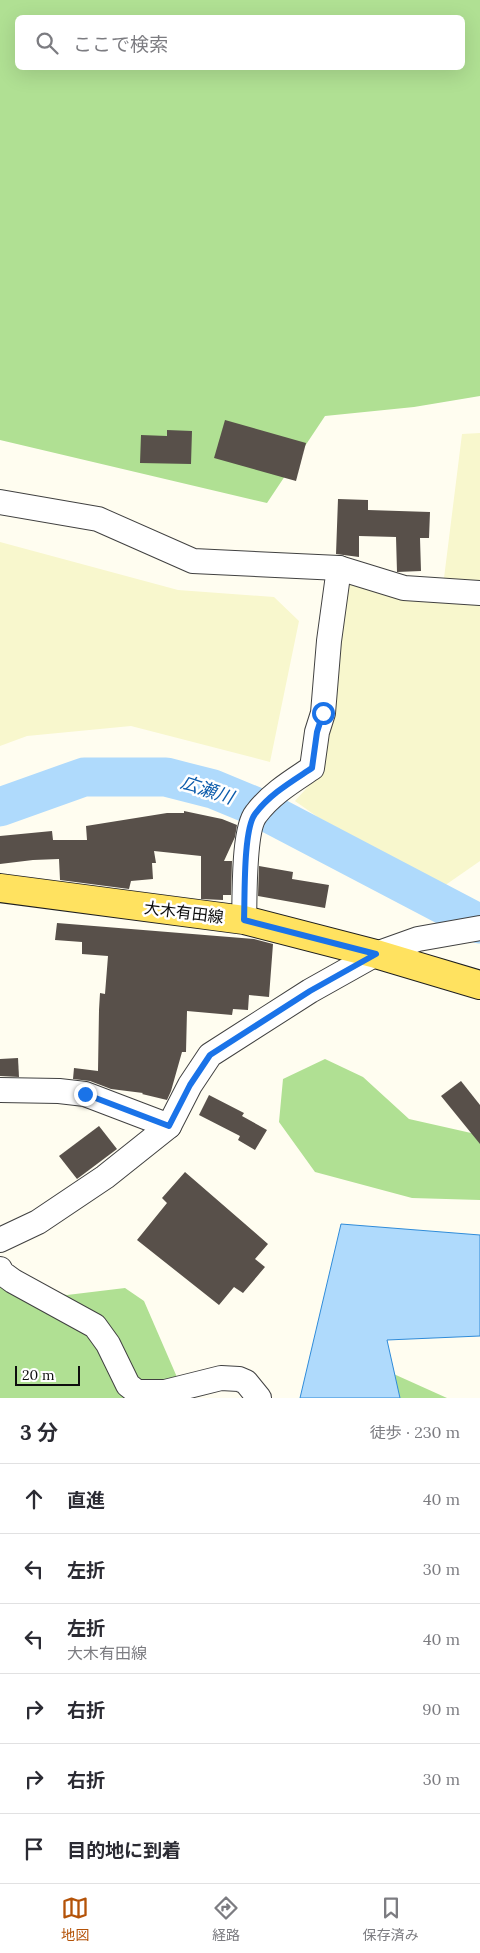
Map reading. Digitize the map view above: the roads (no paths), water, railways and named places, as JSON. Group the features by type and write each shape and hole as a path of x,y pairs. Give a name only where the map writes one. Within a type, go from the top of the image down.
{"main road":[{"name":"大木有田線","path":"0,888 244,920 376,954 480,985"}],"street":[{"path":"0,502 98,519 193,561 339,568 404,588 480,593"},
{"path":"244,920 246,847 254,816 278,790 312,768 317,732 323,713 329,641 339,568"},
{"path":"0,1240 38,1222 97,1182 169,1126 190,1085 210,1055 310,991 376,954 418,940 480,928"},
{"path":"0,1090 59,1091 85,1094 169,1126"},
{"path":"0,1268 2,1273 13,1281 95,1326 108,1344 128,1385 137,1392 165,1392 221,1378 239,1379 246,1382 259,1398"}],"water":[{"path":"341,1224 480,1235 480,1336 387,1340 400,1398 300,1398"}],"waterway":[{"name":"広瀬川","path":"0,807 84,777 166,777 213,789 259,808 480,924"}]}
